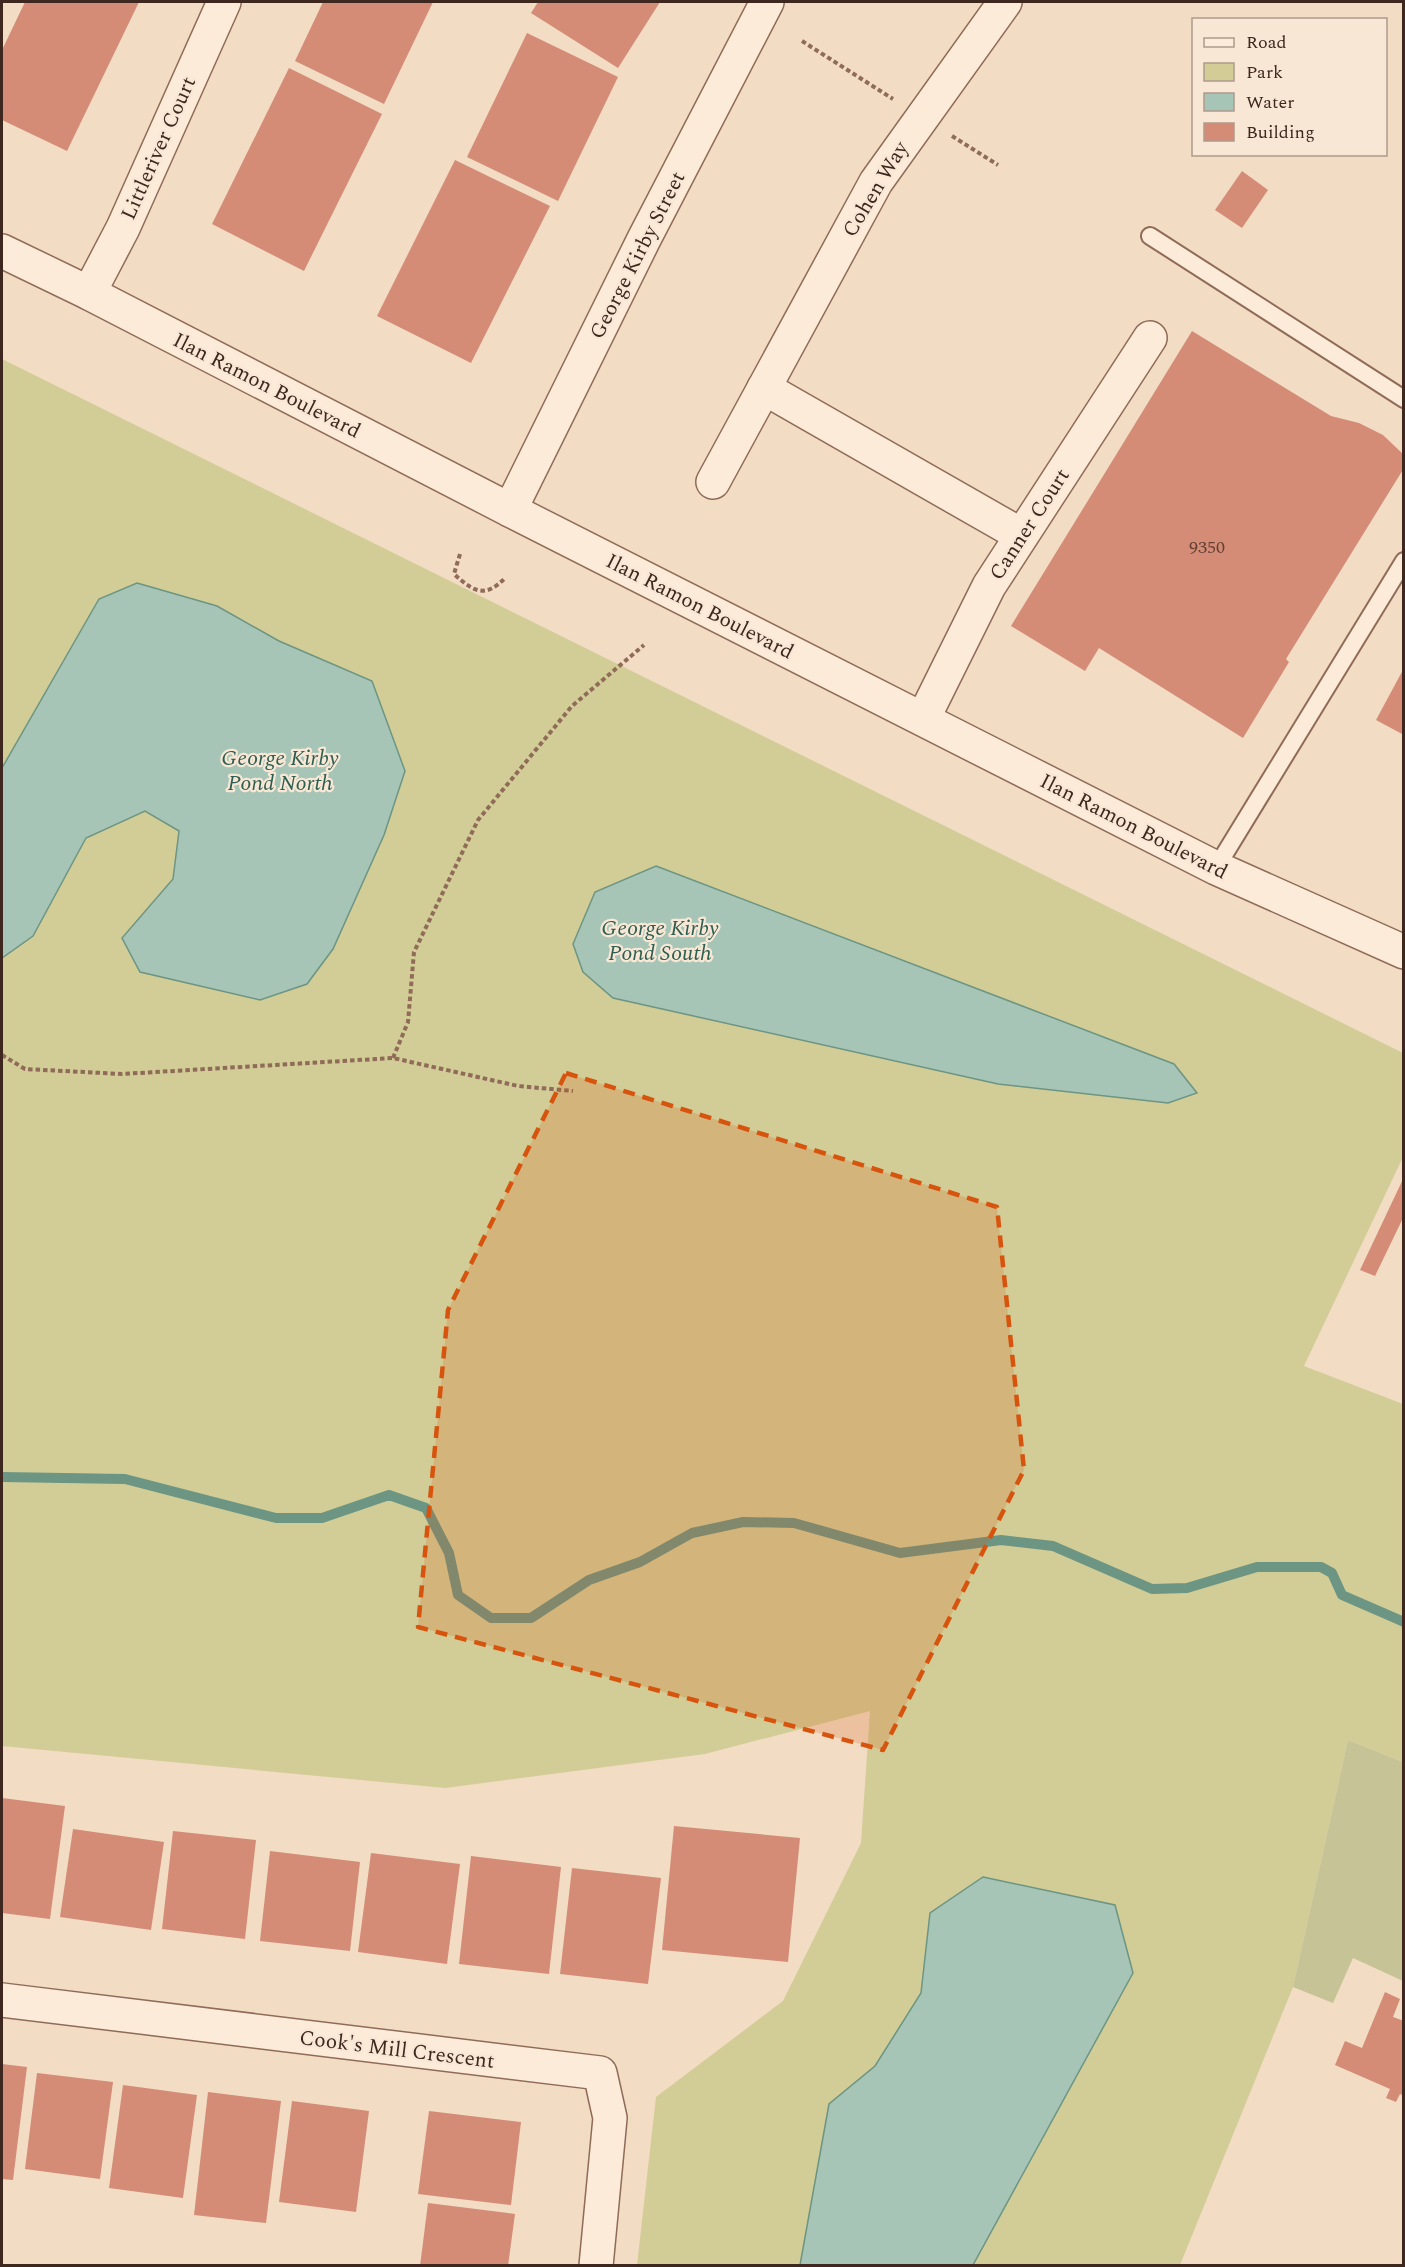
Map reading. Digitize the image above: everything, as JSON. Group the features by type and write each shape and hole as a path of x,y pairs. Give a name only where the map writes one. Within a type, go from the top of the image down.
{"street":[{"name":"Littleriver Court","path":"89,293 123,228 224,2"},
{"name":"George Kirby Street","path":"510,510 644,239 767,2"},
{"name":"Cohen Way","path":"713,482 876,182 1005,2"},
{"name":"Ilan Ramon Boulevard","path":"2,251 89,293 510,510 1216,868 1404,952"},
{"name":"Canner Court","path":"923,719 989,586 1150,338"},
{"path":"764,388 1021,535"},
{"name":"Cook's Mill Crescent","path":"2,2000 600,2073 610,2118 596,2265"}],"lane":[{"path":"1150,236 1404,399"},
{"path":"1216,868 1404,561"}],"path":[{"path":"802,41 998,165"},
{"path":"460,554 454,574 468,587 485,592 495,588 506,577"},
{"path":"393,1058 408,1022 414,952 477,820 572,706 644,645"},
{"path":"2,1055 25,1069 122,1074 393,1058 518,1086 573,1091"}],"highlighted area":[{"path":"566,1073 997,1207 1024,1470 883,1750 418,1627 448,1310"}],"green space":[{"path":"2,359 1403,1053 1403,1157 1304,1366 1403,1404 1403,1762 1348,1740 1293,1987 1180,2265 637,2265 656,2097 783,2001 861,1843 870,1711 705,1754 445,1788 2,1746"}],"shaded area":[{"path":"1348,1740 1403,1762 1403,1981 1353,1958 1333,2003 1293,1987"}],"water":[{"name":"George Kirby Pond North","path":"137,583 217,606 279,641 372,681 405,771 384,835 333,949 307,984 260,1000 140,972 122,938 173,879 179,831 145,811 86,838 33,936 2,958 2,768 99,599"},
{"name":"George Kirby Pond South","path":"656,866 1174,1064 1197,1093 1168,1103 998,1084 613,998 583,972 573,944 595,892"},
{"path":"983,1877 1115,1905 1133,1973 973,2265 800,2265 829,2104 875,2066 921,1993 930,1913"}],"building":[{"path":"25,2 139,2 67,151 2,120 2,50"},
{"path":"323,2 433,2 384,104 295,61"},
{"path":"538,2 660,2 618,68 531,13"},
{"path":"527,33 618,77 558,201 467,157"},
{"path":"289,68 382,114 304,271 212,224"},
{"path":"455,160 550,206 471,363 377,316"},
{"path":"1242,171 1268,190 1242,228 1215,210"},
{"path":"1192,331 1331,416 1359,423 1383,435 1404,455 1404,468 1286,659 1289,662 1243,738 1099,648 1085,671 1011,626"},
{"path":"1404,668 1404,735 1376,720"},
{"path":"1404,1177 1404,1216 1375,1276 1360,1270"},
{"path":"2,1798 65,1806 50,1919 2,1913"},
{"path":"674,1826 800,1838 788,1962 662,1950"},
{"path":"73,1829 164,1842 151,1930 60,1917"},
{"path":"173,1831 256,1840 245,1939 162,1929"},
{"path":"270,1851 360,1862 350,1951 260,1941"},
{"path":"371,1853 460,1864 447,1964 358,1952"},
{"path":"471,1856 561,1867 549,1974 459,1964"},
{"path":"572,1868 661,1878 648,1984 560,1974"},
{"path":"1385,1992 1400,1999 1393,2017 1404,2021 1404,2096 1400,2094 1396,2102 1386,2098 1390,2089 1335,2065 1345,2041 1362,2048"},
{"path":"2,2064 27,2067 13,2180 2,2179"},
{"path":"37,2073 113,2082 100,2179 25,2169"},
{"path":"123,2085 197,2095 183,2198 109,2188"},
{"path":"208,2092 281,2101 266,2223 194,2215"},
{"path":"292,2101 369,2111 356,2212 279,2202"},
{"path":"429,2111 521,2122 511,2205 418,2194"},
{"path":"428,2203 515,2214 508,2266 420,2266"}],"waterway":[{"path":"2,1477 125,1479 276,1518 322,1518 389,1495 426,1508 449,1553 458,1595 491,1618 531,1618 589,1580 640,1562 692,1533 743,1522 794,1523 900,1553 1001,1540 1053,1546 1152,1589 1187,1588 1257,1567 1321,1567 1332,1573 1342,1595 1404,1622"}]}
